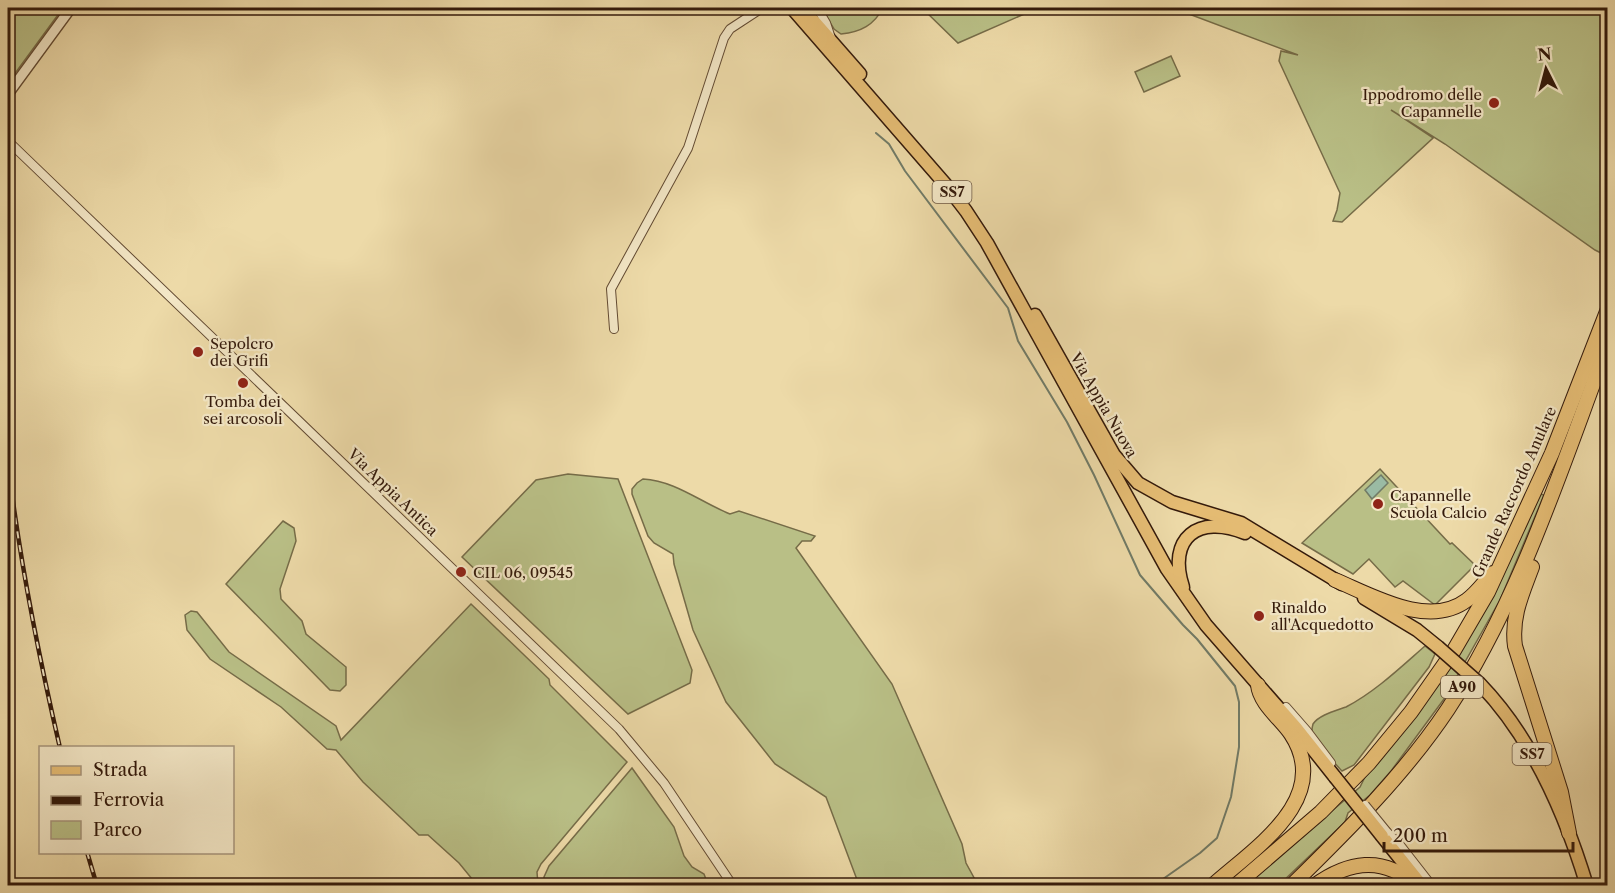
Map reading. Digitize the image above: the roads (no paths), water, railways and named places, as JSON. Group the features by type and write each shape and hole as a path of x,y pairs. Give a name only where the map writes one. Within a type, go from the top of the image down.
{"highway":[{"name":"Grande Raccordo Anulare","path":"1235,885 1321,813 1384,746 1427,691 1453,652 1488,592 1552,453 1608,309"},
{"name":"Grande Raccordo Anulare","path":"1291,885 1388,787 1442,717 1475,664 1534,540 1608,344"},
{"path":"1534,540 1534,558 1517,606 1514,638 1520,664 1561,792 1569,833"},
{"path":"1335,580 1409,609 1436,613 1454,608 1467,600 1500,565"},
{"path":"1212,885 1252,852 1283,822 1294,806 1300,791 1302,767 1300,752 1291,734 1259,694 1258,685"},
{"path":"1314,885 1337,870 1363,865 1390,870 1416,885"}],"main road":[{"name":"Via Appia Nuova","path":"792,8 950,190 973,221 1156,550 1187,599 1210,630 1337,775 1422,885"},
{"name":"Via Appia Nuova","path":"802,8 975,209 1112,452 1124,469 1138,483 1161,497 1241,523 1412,627 1480,684 1538,763 1569,833 1587,885"},
{"path":"1187,599 1178,561 1182,547 1194,532 1206,526 1217,525 1233,528 1252,536 1260,535"}],"street":[{"path":"8,94 72,8"},
{"path":"614,329 611,289 688,148 724,38 729,30 762,8"},
{"path":"817,8 826,23 831,40"},
{"name":"Via Appia Antica","path":"8,141 620,729 664,783 733,885"},
{"name":"Via Appia Nuova","path":"1241,665 1303,726 1337,775"},
{"name":"Via Appia Nuova","path":"1384,834 1400,845 1432,885"}],"waterway":[{"path":"876,133 889,144 905,171 1008,308 1018,341 1067,422 1140,575 1235,686 1239,702 1239,747 1231,797 1217,838 1153,886"}],"railway":[{"path":"8,462 30,605 60,746"},
{"path":"88,854 97,886"}],"place":[{"name":"Ippodromo delle Capannelle","path":"1494,103"},
{"name":"Sepolcro dei Grifi","path":"198,352"},
{"name":"Tomba dei sei arcosoli","path":"243,383"},
{"name":"Capannelle Scuola Calcio","path":"1378,504"},
{"name":"CIL 06, 09545","path":"461,572"},
{"name":"Rinaldo all'Acquedotto","path":"1259,616"}]}
